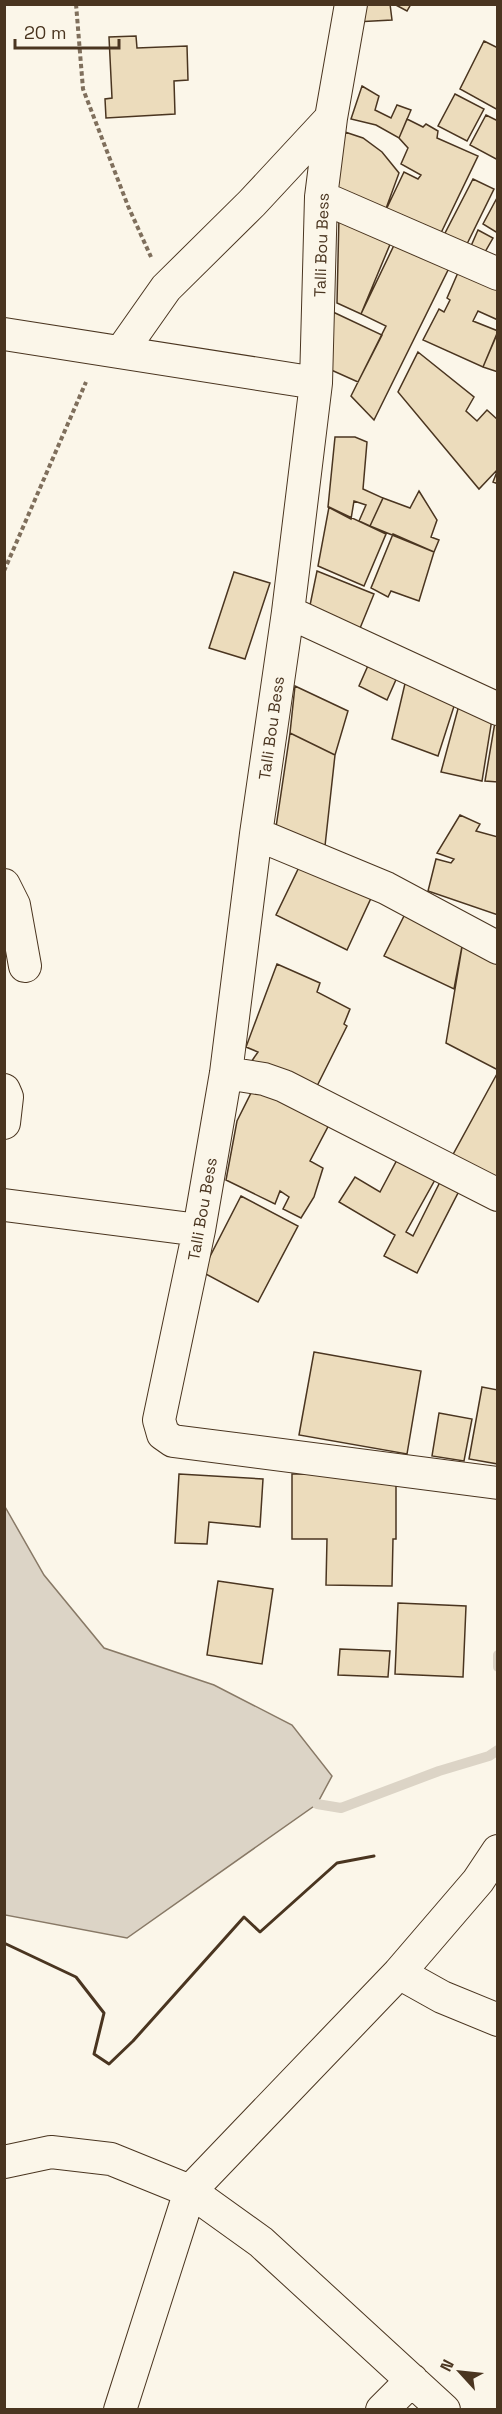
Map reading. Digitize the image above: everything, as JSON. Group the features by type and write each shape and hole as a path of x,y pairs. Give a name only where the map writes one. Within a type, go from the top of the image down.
{"street":[{"name":"Talli Bou Bess","path":"351,4 331,118 321,197 316,384 226,1073 199,1230 159,1420 163,1434 173,1441 498,1483"},
{"path":"110,350 166,288 252,203 331,118"},
{"path":"321,197 498,274"},
{"path":"4,334 316,384"},
{"path":"288,612 375,650 498,709"},
{"path":"256,834 386,888 498,948"},
{"path":"4,885 14,905 25,966"},
{"path":"226,1073 264,1079 284,1086 498,1195"},
{"path":"4,1090 7,1097 4,1123"},
{"path":"4,1205 199,1230"},
{"path":"120,2409 190,2191 399,1972 488,1884 498,1851"},
{"path":"399,1972 442,1997 498,2020"},
{"path":"4,2162 51,2152 111,2158 190,2191 261,2242 444,2409"},
{"path":"382,2409 412,2380"}],"path":[{"path":"76,4 83,89 128,206 166,288"},
{"path":"4,571 110,350"}],"shaded area":[{"path":"4,1505 44,1575 104,1648 214,1685 292,1725 332,1776 317,1804 127,1938 5,1915"}],"building":[{"path":"358,4 390,4 392,20 355,22"},
{"path":"394,4 411,4 407,11"},
{"path":"136,36 137,48 187,46 188,80 174,81 175,114 106,118 105,99 112,98 109,37"},
{"path":"484,41 498,48 498,110 460,89"},
{"path":"362,86 379,96 375,110 391,118 397,105 411,110 399,138 376,125 351,119"},
{"path":"455,94 484,109 467,141 438,126"},
{"path":"486,115 498,121 498,160 470,145"},
{"path":"407,119 423,127 426,124 438,131 437,138 478,156 439,237 384,214 404,172 418,179 421,175 401,164 408,148 399,138"},
{"path":"345,132 363,138 382,152 399,173 384,214 332,192"},
{"path":"473,179 494,189 464,250 442,239"},
{"path":"498,196 498,229 496,232 483,224"},
{"path":"339,216 391,242 361,314 337,303"},
{"path":"478,230 493,238 481,259 468,253"},
{"path":"397,239 451,264 374,420 351,396 386,326 361,314"},
{"path":"460,268 498,286 498,320 478,311 473,321 498,331 483,367 423,340 439,309 444,312 450,300 447,298"},
{"path":"333,312 382,335 358,382 329,369"},
{"path":"498,332 498,372 483,367"},
{"path":"418,352 474,397 466,411 477,421 487,410 498,420 498,469 479,489 398,392"},
{"path":"335,437 355,437 367,442 363,489 383,498 370,526 359,521 366,505 354,501 351,519 328,507"},
{"path":"498,469 498,484 493,482"},
{"path":"419,491 437,520 431,537 439,540 434,552 370,526 383,498 410,508"},
{"path":"329,507 386,534 364,586 318,566"},
{"path":"393,534 434,552 419,601 391,591 388,597 371,588"},
{"path":"317,571 374,594 356,638 308,615"},
{"path":"234,572 270,583 245,659 209,648"},
{"path":"374,652 402,666 387,700 359,686"},
{"path":"407,675 457,697 438,756 392,739"},
{"path":"295,686 348,711 335,755 290,733"},
{"path":"459,705 492,719 482,781 441,772"},
{"path":"496,716 498,717 498,782 485,781"},
{"path":"290,733 335,755 324,855 275,834"},
{"path":"460,815 480,824 476,831 498,837 498,915 428,891 436,859 451,863 454,859 437,853"},
{"path":"302,861 372,896 347,950 276,915"},
{"path":"409,906 463,941 454,989 384,956"},
{"path":"463,941 498,959 498,1070 446,1043"},
{"path":"277,964 320,983 317,992 350,1009 344,1024 347,1026 310,1100 249,1065 258,1052 246,1047"},
{"path":"498,1072 498,1184 450,1160"},
{"path":"257,1081 332,1119 310,1161 323,1168 314,1197 301,1218 283,1209 289,1197 280,1191 275,1204 226,1180 237,1121"},
{"path":"398,1158 436,1178 406,1232 413,1236 440,1182 459,1191 417,1273 384,1256 395,1235 339,1202 355,1177 380,1192"},
{"path":"241,1196 298,1226 258,1302 202,1272"},
{"path":"314,1352 421,1371 407,1454 299,1435"},
{"path":"482,1387 498,1390 498,1464 469,1459"},
{"path":"439,1413 472,1419 464,1461 432,1456"},
{"path":"179,1474 263,1479 260,1527 209,1522 207,1544 175,1543"},
{"path":"292,1474 396,1474 396,1539 393,1539 392,1586 326,1585 327,1539 292,1539"},
{"path":"218,1581 273,1589 262,1664 207,1655"},
{"path":"398,1603 466,1606 463,1677 395,1674"},
{"path":"340,1649 390,1651 388,1677 338,1675"}],"waterway":[{"path":"498,1655 498,1667"},
{"path":"317,1804 341,1808 439,1771 489,1756 498,1750"}],"wall":[{"path":"4,1943 76,1977 104,2013 94,2054 109,2064 133,2041 244,1917 260,1932 337,1863 374,1856"}]}
